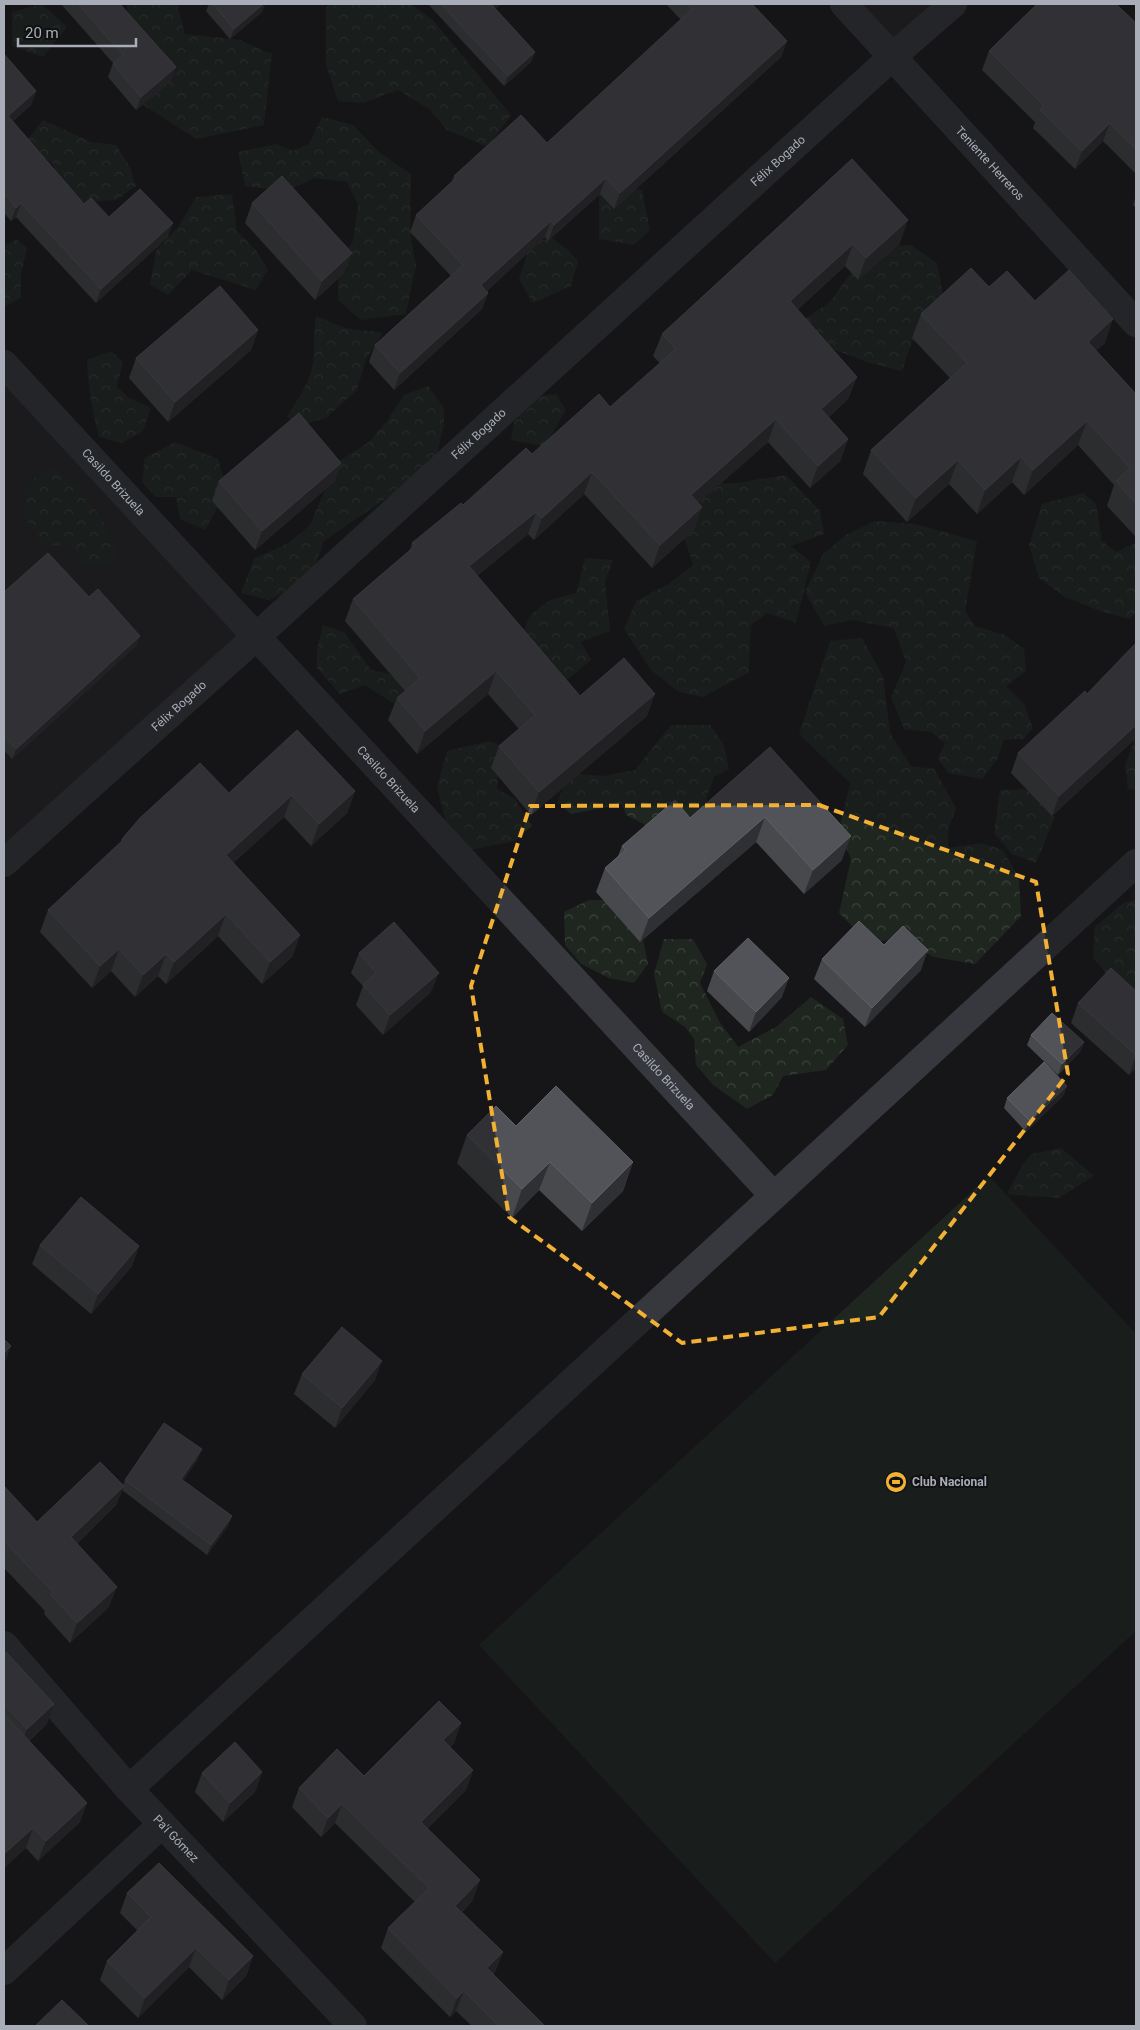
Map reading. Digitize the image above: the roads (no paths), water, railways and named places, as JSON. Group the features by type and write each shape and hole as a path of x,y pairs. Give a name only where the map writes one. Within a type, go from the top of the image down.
{"street":[{"name":"Teniente Herreros","path":"844,4 1136,323"},
{"name":"Félix Bogado","path":"4,863 258,636 892,57 953,4"},
{"name":"Casildo Brizuela","path":"4,364 258,636 774,1196"},
{"path":"129,1789 1136,863"},
{"name":"Pa'í Gómez","path":"4,1645 129,1789 353,2026"},
{"path":"4,1971 162,1824"}],"place":[{"name":"Club Nacional","path":"896,1482"}]}
